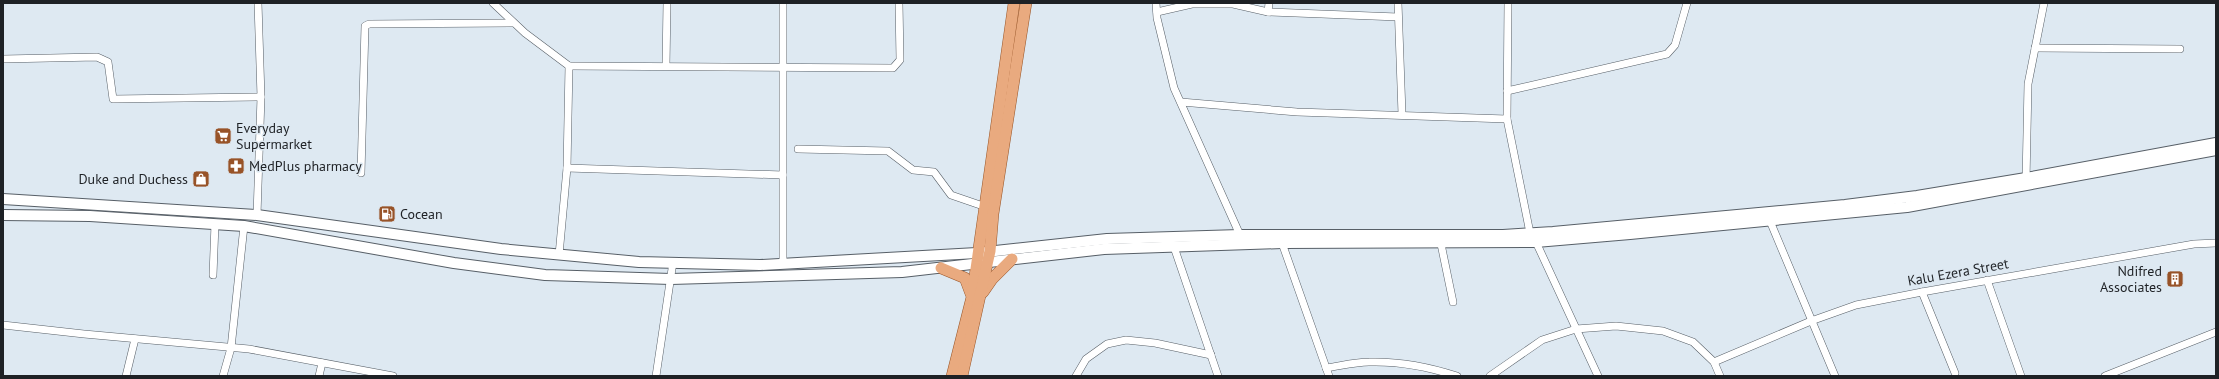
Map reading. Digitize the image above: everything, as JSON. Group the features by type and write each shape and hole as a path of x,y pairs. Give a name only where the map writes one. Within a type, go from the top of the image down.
{"main road":[{"path":"962,376 975,298 977,258 986,207 1014,3"},
{"path":"952,376 989,256 994,206 1026,3"},
{"path":"989,256 1012,259 1104,249 1282,243 1441,244 1770,221 1907,207 2216,143"},
{"path":"3,215 90,216 244,226 454,263 545,275 671,279 902,272 941,268 977,258 1106,239 1240,235 1533,238 1851,204 2026,182 2216,150"},
{"path":"3,199 257,215 501,249 639,262 760,265 784,263 977,258"},
{"path":"31,200 33,216"},
{"path":"348,244 349,228"},
{"path":"975,298 1012,259"},
{"path":"941,268 965,278 975,298"}],"street":[{"path":"257,215 261,97 258,3"},
{"path":"493,3 512,23 569,66 783,68 893,68 900,60 899,3"},
{"path":"666,66 667,3"},
{"path":"783,3 784,263"},
{"path":"1156,3 1156,12 1174,88 1240,235"},
{"path":"1268,12 1269,3"},
{"path":"1398,3 1402,114"},
{"path":"1508,3 1507,119 1533,238 1598,376"},
{"path":"1507,91 1667,54 1675,44 1687,3"},
{"path":"2026,182 2028,84 2044,3"},
{"path":"1156,12 1192,4 1233,4 1268,12 1398,18"},
{"path":"361,173 366,26 369,24 512,23"},
{"path":"2035,48 2180,49"},
{"path":"3,59 96,57 103,59 108,62 114,99 261,97"},
{"path":"559,255 566,168 569,66"},
{"path":"1181,102 1297,112 1402,114 1507,119"},
{"path":"798,149 888,152 914,170 934,172 951,195 986,207"},
{"path":"566,168 783,175"},
{"path":"1770,221 1835,376"},
{"path":"212,275 215,224"},
{"path":"223,376 231,348 244,226"},
{"path":"1282,243 1329,376"},
{"name":"Kalu Ezera Street","path":"1714,362 1811,321 1856,305 1987,280 2194,244 2216,243"},
{"path":"1441,244 1453,302"},
{"path":"1174,247 1218,376"},
{"path":"656,376 673,262"},
{"path":"1987,280 2021,376"},
{"path":"1922,292 1955,373"},
{"path":"3,325 249,349 393,376"},
{"path":"1490,376 1542,340 1576,329 1616,326 1663,331 1693,342 1714,362 1720,376"},
{"path":"2105,376 2216,332"},
{"path":"126,376 135,339"},
{"path":"1076,376 1086,359 1107,344 1126,340 1155,343 1211,355"},
{"path":"1326,368 1368,362 1406,364 1437,369 1457,376"},
{"path":"319,376 322,363"}],"place":[{"name":"Everyday Supermarket","path":"223,136"},
{"name":"MedPlus pharmacy","path":"236,166"},
{"name":"Duke and Duchess","path":"201,179"},
{"name":"Cocean","path":"387,214"},
{"name":"Ndifred Associates","path":"2175,279"}]}
